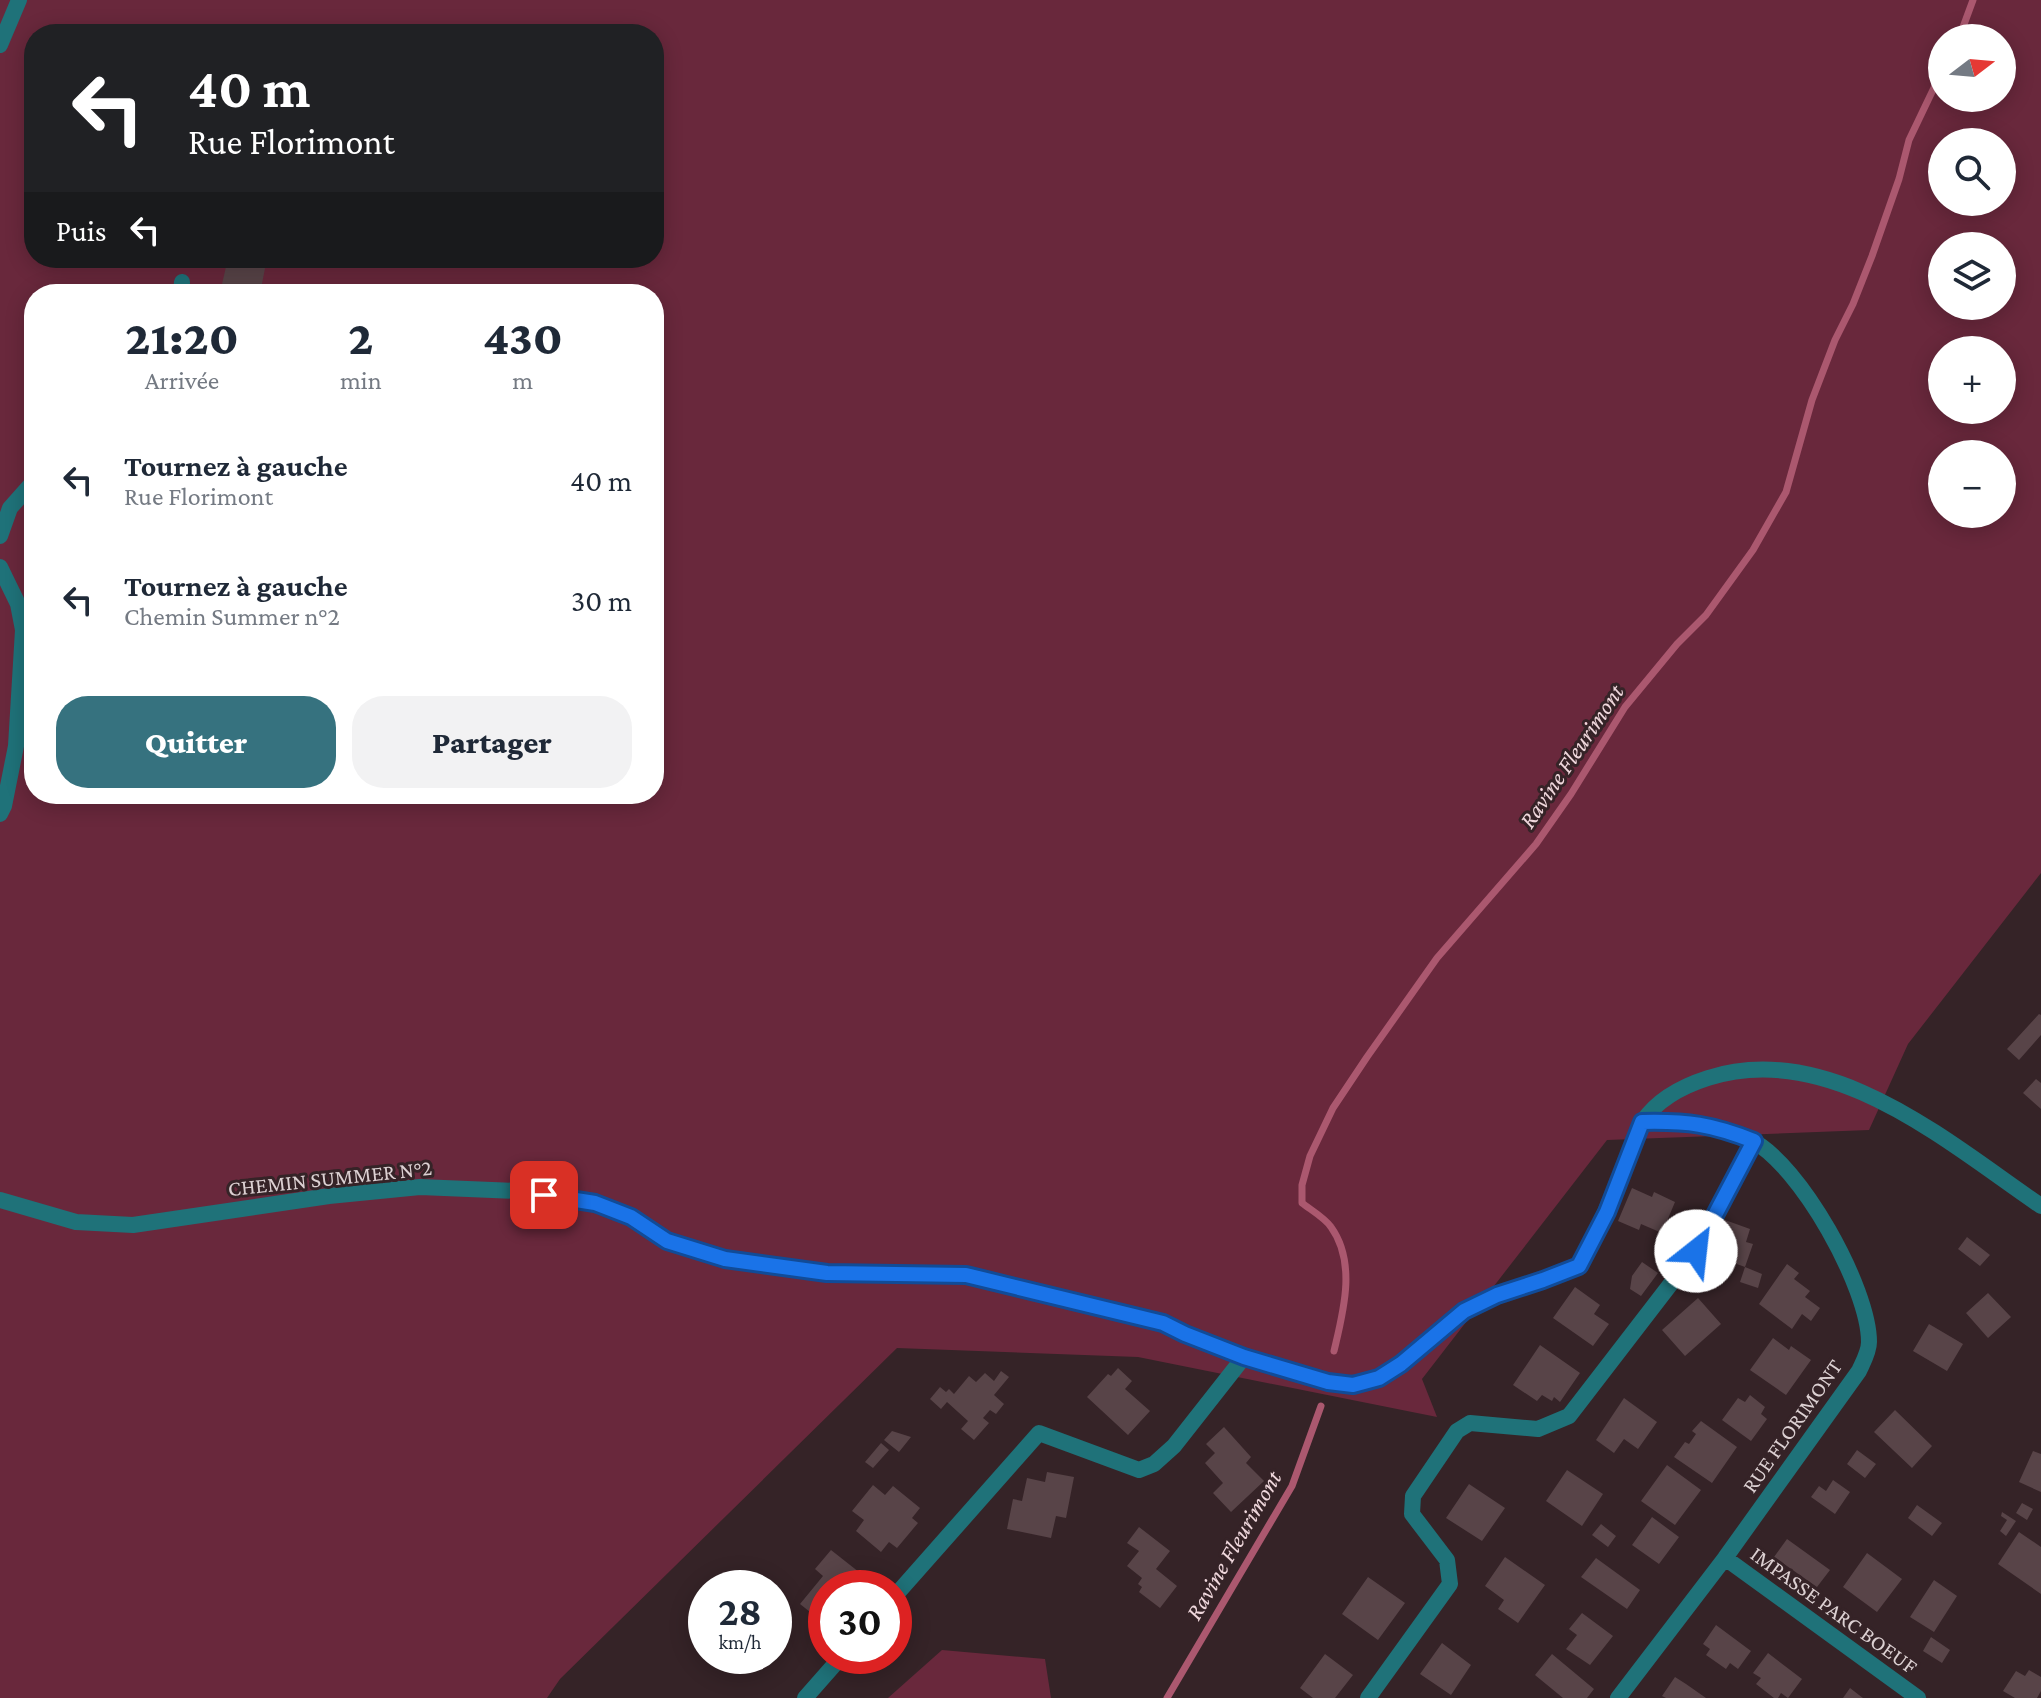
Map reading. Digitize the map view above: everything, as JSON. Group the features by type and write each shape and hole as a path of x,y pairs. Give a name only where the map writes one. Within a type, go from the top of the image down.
{"street":[{"path":"0,45 19,0"},
{"path":"0,536 10,508 24,492"},
{"path":"0,567 18,604 23,630 16,746 0,814"},
{"name":"CHEMIN SUMMER N°2","path":"0,1200 76,1222 133,1225 329,1196 420,1187 518,1191 595,1203 631,1217 667,1241 725,1259 827,1273 966,1275 1163,1323 1244,1357 1328,1382 1353,1385 1379,1378 1401,1364 1464,1311 1497,1295 1579,1266 1607,1212 1642,1122 1670,1095 1690,1084 1725,1073 1766,1069 1806,1074 1852,1088 1899,1109 2041,1206"},
{"name":"RUE FLORIMONT","path":"1618,1698 1725,1558 1859,1371 1869,1344 1863,1305 1838,1246 1787,1168 1754,1141 1724,1130 1677,1122 1642,1122"},
{"path":"1368,1698 1450,1584 1447,1560 1412,1514 1413,1496 1457,1431 1470,1423 1538,1429 1569,1416 1696,1251 1754,1141"},
{"path":"912,1577 1039,1433 1139,1470 1154,1464 1174,1446 1244,1357"},
{"name":"IMPASSE PARC BOEUF","path":"1725,1558 1918,1698"},
{"path":"805,1698 826,1674"}],"shaded area":[{"path":"0,0 2041,0 2041,873 1908,1044 1869,1130 1607,1140 1422,1379 1437,1417 1138,1357 897,1348 560,1679 547,1698 0,1698"},
{"path":"942,1650 1045,1659 1051,1698 888,1698"}],"building":[{"path":"226,268 265,268 262,284 222,284"},
{"path":"2039,1014 2041,1035 2019,1060 2007,1049"},
{"path":"2036,1079 2041,1083 2041,1109 2023,1093"},
{"path":"1632,1188 1652,1197 1654,1192 1675,1202 1662,1233 1641,1224 1639,1230 1618,1221"},
{"path":"1725,1220 1750,1229 1746,1242 1753,1244 1745,1267 1712,1255"},
{"path":"1967,1237 1990,1255 1980,1266 1958,1249"},
{"path":"1642,1262 1658,1273 1641,1296 1630,1289 1632,1276"},
{"path":"1787,1264 1799,1273 1794,1279 1810,1291 1805,1297 1820,1308 1811,1321 1802,1314 1792,1329 1759,1304"},
{"path":"1745,1267 1762,1274 1758,1288 1740,1282"},
{"path":"1575,1287 1600,1305 1594,1314 1609,1324 1593,1346 1553,1318"},
{"path":"1988,1293 2011,1317 1988,1338 1966,1313"},
{"path":"1698,1298 1721,1324 1685,1356 1662,1330"},
{"path":"1929,1324 1963,1344 1947,1371 1913,1351"},
{"path":"1773,1338 1811,1360 1786,1395 1750,1370"},
{"path":"1540,1345 1580,1373 1560,1402 1554,1397 1552,1401 1542,1395 1537,1401 1513,1385"},
{"path":"1118,1368 1132,1381 1125,1389 1150,1411 1128,1435 1087,1397 1108,1374 1111,1376"},
{"path":"1001,1371 1009,1377 994,1395 1004,1404 996,1414 990,1410 983,1418 989,1423 974,1440 961,1429 968,1421 947,1402 941,1409 930,1399 940,1387 954,1394 969,1376 976,1382 985,1373 994,1381"},
{"path":"1750,1395 1765,1407 1761,1414 1767,1419 1751,1441 1722,1420 1738,1398 1745,1402"},
{"path":"1624,1398 1657,1422 1638,1449 1624,1439 1614,1453 1596,1440"},
{"path":"1895,1410 1932,1446 1912,1468 1874,1432"},
{"path":"1701,1421 1737,1447 1712,1483 1674,1457 1685,1442 1689,1444 1696,1434 1692,1431"},
{"path":"1224,1427 1251,1457 1246,1463 1264,1481 1231,1512 1213,1493 1223,1483 1205,1463 1215,1453 1206,1444"},
{"path":"892,1431 911,1437 899,1452 884,1440"},
{"path":"881,1443 889,1450 873,1468 865,1462"},
{"path":"1857,1450 1876,1464 1865,1478 1847,1464"},
{"path":"2033,1451 2041,1454 2041,1492 2019,1482"},
{"path":"1667,1465 1701,1490 1675,1525 1641,1501"},
{"path":"1567,1470 1603,1494 1582,1526 1546,1501"},
{"path":"1047,1472 1074,1477 1066,1518 1056,1516 1051,1538 1007,1529 1013,1499 1022,1501 1027,1478 1045,1482"},
{"path":"1833,1480 1850,1492 1835,1514 1811,1497 1819,1486 1826,1491"},
{"path":"1469,1484 1505,1508 1482,1541 1446,1518"},
{"path":"873,1485 885,1495 893,1486 920,1508 912,1518 918,1523 897,1548 889,1542 881,1552 856,1531 864,1520 852,1511"},
{"path":"2022,1503 2033,1509 2027,1520 2016,1513"},
{"path":"1917,1505 1942,1523 1932,1536 1908,1518"},
{"path":"2002,1512 2016,1521 2006,1536 2000,1531 2007,1520 2001,1516"},
{"path":"1652,1517 1679,1537 1659,1564 1632,1545"},
{"path":"1601,1524 1616,1536 1608,1547 1592,1535"},
{"path":"1139,1527 1170,1551 1156,1569 1177,1586 1160,1608 1139,1592 1142,1587 1138,1584 1142,1578 1127,1566 1139,1551 1127,1543"},
{"path":"2019,1532 2041,1547 2041,1594 1998,1564"},
{"path":"1787,1539 1830,1570 1817,1587 1774,1557"},
{"path":"831,1550 856,1570 816,1570"},
{"path":"1867,1553 1902,1579 1877,1612 1843,1587"},
{"path":"1505,1557 1545,1585 1518,1623 1498,1609 1504,1600 1485,1586"},
{"path":"1596,1558 1640,1590 1627,1609 1581,1577"},
{"path":"1368,1577 1405,1603 1378,1640 1342,1614"},
{"path":"1934,1580 1957,1596 1934,1632 1910,1617"},
{"path":"808,1594 808,1610 800,1604"},
{"path":"1582,1613 1613,1636 1590,1665 1566,1649 1577,1635 1569,1629"},
{"path":"1716,1625 1751,1651 1738,1669 1730,1663 1726,1669 1706,1655 1710,1649 1703,1644"},
{"path":"1931,1637 1950,1650 1942,1663 1923,1651"},
{"path":"1442,1643 1471,1665 1451,1695 1420,1674"},
{"path":"1768,1653 1802,1679 1788,1698 1781,1693 1774,1698 1756,1684 1761,1678 1753,1673"},
{"path":"1325,1654 1353,1675 1335,1698 1313,1698 1300,1688"},
{"path":"1552,1654 1594,1689 1587,1698 1563,1698 1535,1675"},
{"path":"2029,1670 2041,1677 2041,1691 2037,1698 2015,1698 2003,1691 2016,1671 2025,1676"},
{"path":"1675,1677 1706,1698 1662,1696"},
{"path":"1850,1688 1859,1695 1863,1698 1843,1698"}],"waterway":[{"name":"Ravine Fleurimont","path":"1964,24 1973,0"},
{"name":"Ravine Fleurimont","path":"1334,1351 1344,1305 1346,1272 1344,1256 1331,1227 1302,1203 1302,1185 1310,1156 1333,1108 1437,958 1536,844 1625,707 1677,644 1706,615 1753,550 1786,492 1812,400 1872,256 1909,140 1928,100"},
{"name":"Ravine Fleurimont","path":"1167,1698 1292,1486 1321,1406"}],"route":[{"path":"544,1195 595,1203 631,1217 667,1241 725,1259 827,1273 966,1275 1163,1323 1244,1357 1304,1376 1353,1385 1379,1378 1401,1364 1464,1311 1497,1295 1579,1266 1607,1212 1642,1122 1705,1125 1754,1141 1696,1251"}]}
